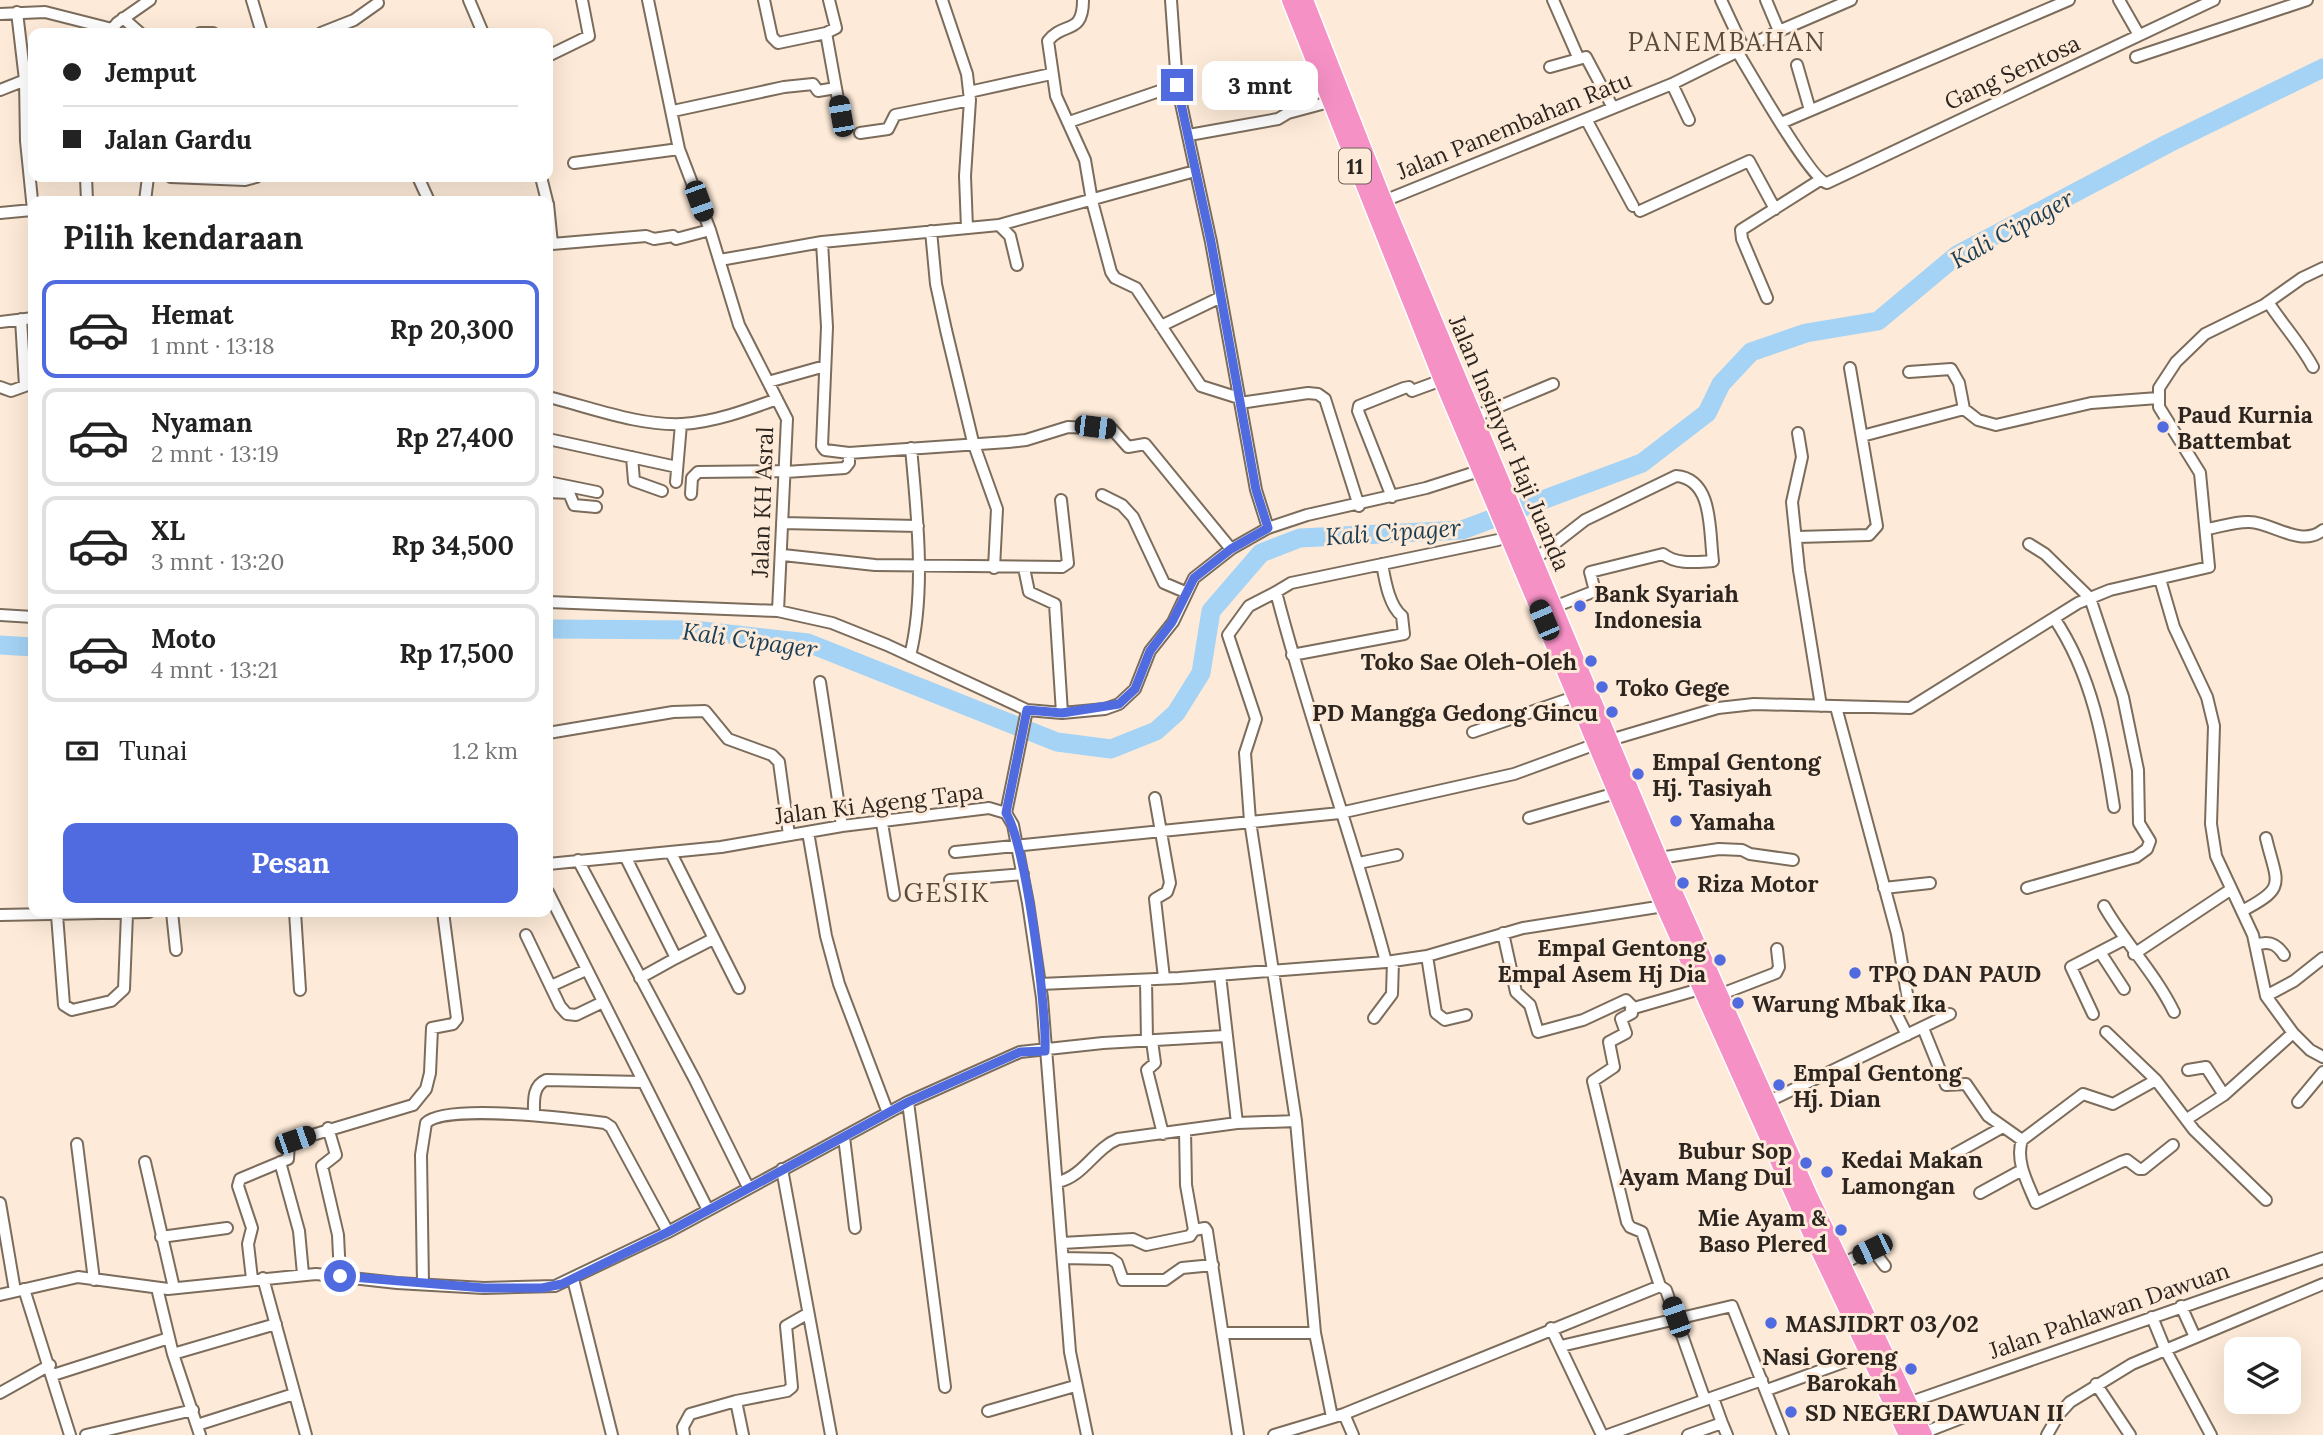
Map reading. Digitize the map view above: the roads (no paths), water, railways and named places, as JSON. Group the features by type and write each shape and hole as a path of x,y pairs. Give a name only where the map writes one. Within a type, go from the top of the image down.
{"highway":[{"name":"Jalan Insinyur Haji Juanda","path":"1290,0 1384,201 1429,327 1441,380 1489,493 1505,542 1577,696 1603,742 1659,858 1767,1102 1803,1200"},
{"name":"Jalan Insinyur Haji Juanda","path":"1305,0 1326,77 1329,102 1429,327 1474,417 1535,559 1603,742 1616,793 1664,906 1700,989 1803,1200 1869,1353 1918,1434"},
{"name":"Jalan Insinyur Haji Juanda","path":"1819,1235 1842,1264 1908,1402 1918,1434"}],"street":[{"path":"44,0 46,12"},
{"path":"113,28 150,0"},
{"path":"252,0 260,28"},
{"path":"469,0 481,28"},
{"path":"553,54 589,36 582,0"},
{"name":"Jalan KH Asral","path":"649,0 679,149 710,230 739,325 787,419 783,555 778,611"},
{"path":"764,0 772,37 778,43 836,28 829,0"},
{"path":"942,0 967,74 970,96 965,176 967,228"},
{"path":"1083,0 1081,18 1076,25 1051,36 1048,41 1056,96 1085,160 1091,201 1112,276 1134,285 1201,386 1240,400 1308,393 1318,394 1325,400 1359,506"},
{"path":"1171,0 1177,85 1221,297 1256,490 1268,528"},
{"path":"1553,0 1578,57"},
{"path":"1721,0 1740,49 1781,123 1824,181"},
{"path":"1766,0 1779,31"},
{"name":"Jalan Panembahan Ratu","path":"1384,201 1612,106 1672,84 1740,49 1851,0"},
{"path":"1781,123 2069,0"},
{"path":"2119,0 2139,35"},
{"name":"Gang Sentosa","path":"1767,298 1742,239 1741,230 1824,181 2214,0"},
{"path":"2136,57 2307,0"},
{"path":"334,28 354,20 378,1"},
{"path":"17,12 28,73"},
{"path":"0,14 46,12 100,28"},
{"path":"123,18 134,28"},
{"path":"825,33 841,116"},
{"path":"1550,67 1578,57 1586,57 1612,106"},
{"path":"1797,65 1810,110"},
{"path":"860,132 888,129 895,115 1052,74"},
{"path":"0,90 28,79"},
{"path":"673,111 784,87 813,84 818,91 836,88"},
{"path":"1672,84 1689,120"},
{"path":"1069,122 1177,85"},
{"path":"28,100 28,161"},
{"path":"1189,135 1278,119 1288,113 1329,102"},
{"path":"1586,119 1637,209 1749,161 1775,209"},
{"path":"574,163 679,149"},
{"path":"720,260 822,243 999,225 1195,171"},
{"path":"0,213 28,210"},
{"path":"999,225 1010,236 1017,265"},
{"path":"553,244 646,236 654,239 673,236 676,239 710,230"},
{"path":"931,231 940,304 973,442 997,509 994,568"},
{"path":"822,243 827,326 822,446 825,450 849,453 1026,440 1068,427 1112,429 1128,447 1145,444 1231,549"},
{"path":"955,852 1340,813 1514,774 1603,742 1718,708 1754,704 1909,708 1922,703 2054,618 2090,598 2110,590 2209,567 2200,473 2164,415 2158,398 2159,388 2190,346 2205,334 2268,302 2323,268"},
{"path":"1161,326 1221,297"},
{"path":"2268,302 2284,326 2296,336 2313,367"},
{"path":"0,387 11,391 25,386 21,318"},
{"path":"0,322 28,318"},
{"path":"768,382 825,366"},
{"path":"1796,528 1860,536 1875,529 1850,368"},
{"path":"1909,372 1951,369 1959,383 1964,409 1978,421 1996,425 2091,403 2158,398"},
{"path":"1392,497 1358,411 1359,406 1404,388 1409,387 1412,391 1441,380"},
{"path":"1474,417 1553,384"},
{"path":"553,398 640,419 681,424 734,415 777,398"},
{"path":"1862,436 1964,409"},
{"path":"676,482 681,424"},
{"path":"1798,433 1802,457 1792,502 1799,570 1821,706"},
{"path":"553,440 677,467"},
{"path":"910,656 916,626 919,565 911,448"},
{"path":"691,494 692,478 698,472 845,468 849,463 849,453"},
{"path":"632,457 634,481 662,491"},
{"path":"553,602 778,611 832,623 910,656 1027,712 1062,713 1115,706 1131,693 1150,651 1172,622 1185,592 1201,571 1231,549 1268,528 1307,515 1359,506 1479,471"},
{"path":"1535,559 1585,520 1676,476 1695,483 1705,496 1713,561 1686,562 1670,559 1663,554 1590,572 1595,592 1554,607"},
{"path":"553,483 597,492"},
{"path":"574,505 575,487"},
{"path":"553,492 569,493 574,505"},
{"path":"1102,495 1122,505 1133,517 1164,583 1185,592"},
{"path":"783,555 994,568 1067,565 1061,500"},
{"path":"574,505 596,507"},
{"path":"2207,529 2250,522 2286,535 2313,535 2323,530"},
{"path":"782,523 918,526"},
{"path":"1332,1417 1315,1333 1296,1121 1275,969 1250,821 1245,753 1256,719 1228,633 1251,604 1291,583 1505,542"},
{"path":"2027,888 2136,857 2147,849 2150,841 2139,822 2138,770 2123,697 2090,598 2054,562 2029,544"},
{"path":"1292,655 1404,634 1402,616 1397,613 1388,592 1382,564"},
{"path":"1024,568 1029,592 1055,604 1062,713"},
{"path":"2160,579 2174,627 2214,726 2211,824 2216,856 2256,945 2266,996 2293,1033 2310,1050 2323,1057"},
{"path":"1276,592 1292,655 1340,813 1390,961 1392,994 1374,1018"},
{"path":"0,615 28,617"},
{"path":"2054,618 2071,645 2096,713 2114,807"},
{"path":"820,682 842,827"},
{"path":"1473,732 1577,696"},
{"path":"1836,707 1905,971 1908,1004 1896,1013 1908,1035"},
{"path":"553,732 673,712 705,711 720,732 729,739 772,755 779,762 789,835"},
{"path":"1006,813 1027,712"},
{"path":"1529,818 1616,793"},
{"path":"1155,798 1164,832 1170,888 1155,899 1164,978"},
{"name":"Jalan Ki Ageng Tapa","path":"553,863 671,853 989,808 1006,813 1013,825 1018,847 1040,984 1075,1386 1087,1435"},
{"path":"882,823 894,895"},
{"path":"807,832 826,936 839,984 888,1113"},
{"path":"2242,911 2271,896 2275,891 2277,881 2266,838"},
{"path":"1659,858 1719,849 1742,850 1749,854 1793,860"},
{"path":"671,853 740,988"},
{"path":"1359,863 1397,855"},
{"path":"626,858 676,958"},
{"path":"578,860 748,1187"},
{"path":"950,880 1023,874"},
{"path":"1884,888 1930,883"},
{"path":"2134,954 2230,890"},
{"path":"553,902 708,1210"},
{"path":"1040,984 1146,980 1390,961 1427,956 1503,933 1664,906"},
{"path":"2104,906 2123,940 2160,983 2174,1012"},
{"path":"0,915 28,915"},
{"path":"57,917 64,1005 72,1010 102,1005 121,993 126,980 127,917"},
{"path":"173,917 176,950"},
{"path":"295,917 300,990"},
{"path":"306,1435 276,1324 248,1244 252,1228 238,1183 242,1178 289,1157 286,1146 289,1142 328,1128 408,1108 418,1100 426,1089 431,1065 430,1031 434,1027 453,1024 457,1019 458,1007 444,917"},
{"path":"1503,933 1516,992 1530,1005 1538,1032 1583,1020 1626,1000 1631,1009 1632,1013 1621,1019 1625,1034 1609,1042 1614,1067 1593,1079 1628,1224 1642,1232 1660,1286 1666,1290 1709,1399 1727,1435"},
{"path":"526,935 560,1006 572,1016 603,1002"},
{"path":"640,978 713,939"},
{"path":"2093,1014 2071,967 2123,940"},
{"path":"2256,945 2268,942 2276,945 2284,955"},
{"path":"1719,995 1776,973 1777,949"},
{"path":"2100,951 2124,989"},
{"path":"1427,956 1436,1013 1445,1020 1466,1015"},
{"path":"2266,996 2294,981 2323,958"},
{"path":"551,986 586,970"},
{"path":"1220,975 1237,1123"},
{"path":"1146,980 1149,1041 1155,1063 1147,1070 1163,1134"},
{"path":"1631,1009 1700,989"},
{"path":"1767,1102 1950,1014"},
{"path":"1923,1028 1945,1085 1966,1084 1988,1115 2022,1140"},
{"path":"2106,1032 2156,1080 2194,1130 2266,1200"},
{"path":"2187,1119 2224,1095 2293,1033"},
{"path":"0,1295 67,1279 174,1288 303,1274 423,1284 542,1288 573,1279 668,1232 908,1102 1020,1052 1225,1036"},
{"path":"2188,1070 2206,1067 2224,1095"},
{"path":"2298,1102 2321,1075"},
{"path":"534,1115 537,1087 546,1080 642,1082"},
{"path":"2022,1140 2083,1094 2110,1105 2156,1080"},
{"path":"908,1102 945,1387"},
{"path":"423,1284 421,1155 428,1120 456,1114 534,1115 605,1123 611,1127 668,1232"},
{"path":"1058,1182 1076,1175 1108,1143 1237,1123 1296,1121"},
{"path":"1951,1156 2003,1127"},
{"path":"328,1128 337,1155 322,1166 338,1235 340,1276"},
{"path":"1062,1242 1114,1238 1133,1239 1146,1245 1190,1237 1194,1230 1186,1185 1185,1130"},
{"path":"844,1137 855,1228"},
{"path":"2022,1140 2022,1170 2036,1203 2127,1160 2138,1169 2143,1169 2173,1145"},
{"path":"77,1144 94,1280"},
{"path":"145,1162 174,1288"},
{"path":"280,1162 299,1231 303,1274"},
{"path":"782,1169 831,1435"},
{"path":"1980,1193 2022,1170"},
{"path":"0,1203 19,1290 51,1370 70,1435"},
{"path":"161,1237 227,1228"},
{"path":"1194,1230 1205,1228 1208,1231 1238,1435"},
{"path":"1114,1238 1115,1260 1123,1280 1165,1280 1182,1268 1213,1265"},
{"path":"1842,1264 1872,1249 1885,1266"},
{"path":"1063,1258 1115,1260"},
{"name":"Jalan Pahlawan Dawuan","path":"1908,1402 2323,1258"},
{"path":"573,1279 611,1435"},
{"path":"2047,1435 2062,1410 2096,1384 2165,1349 2192,1331 2323,1284"},
{"path":"1274,1435 1344,1415 1551,1328 1660,1286"},
{"path":"157,1288 173,1354 198,1430 294,1394"},
{"path":"2181,1306 2192,1331"},
{"path":"1561,1346 1678,1317 1733,1307 1783,1435"},
{"path":"684,1435 683,1427 690,1414 787,1391 792,1387 786,1326 807,1314"},
{"path":"2152,1317 2165,1349 2211,1435"},
{"path":"173,1354 276,1324"},
{"path":"1551,1328 1603,1434 1709,1399 1869,1353"},
{"path":"1223,1333 1315,1333"},
{"path":"0,1394 51,1370 169,1338"},
{"path":"2096,1384 2130,1435"},
{"path":"988,1411 1075,1386"},
{"path":"736,1401 743,1435"},
{"path":"86,1435 193,1410"},
{"path":"1918,1434 1977,1412"},
{"path":"1344,1415 1353,1435"},
{"path":"1688,1435 1722,1423"}],"waterway":[{"name":"Kali Cipager","path":"553,629 694,630 808,643 1057,742 1111,749 1156,731 1176,713 1201,673 1211,611 1261,553 1300,538 1462,530 1642,463 1707,413 1721,384 1751,352 1806,333 1878,321 1957,255 2169,143 2323,68"},
{"name":"Kali Cipager","path":"0,645 28,647"}],"place":[{"name":"Paud Kurnia Battembat","path":"2163,427"},
{"name":"Bank Syariah Indonesia","path":"1580,606"},
{"name":"Toko Sae Oleh-Oleh","path":"1591,661"},
{"name":"Toko Gege","path":"1602,687"},
{"name":"PD Mangga Gedong Gincu","path":"1612,712"},
{"name":"Empal Gentong Hj. Tasiyah","path":"1638,774"},
{"name":"Yamaha","path":"1676,821"},
{"name":"Riza Motor","path":"1683,883"},
{"name":"Empal Gentong Empal Asem Hj Dia","path":"1720,960"},
{"name":"TPQ DAN PAUD","path":"1855,973"},
{"name":"Warung Mbak Ika","path":"1738,1003"},
{"name":"Empal Gentong Hj. Dian","path":"1779,1085"},
{"name":"Bubur Sop Ayam Mang Dul","path":"1806,1163"},
{"name":"Kedai Makan Lamongan","path":"1827,1172"},
{"name":"Mie Ayam & Baso Plered","path":"1841,1230"},
{"name":"MASJIDRT 03/02","path":"1771,1323"},
{"name":"Nasi Goreng Barokah","path":"1911,1369"},
{"name":"SD NEGERI DAWUAN II","path":"1791,1412"}],"district":[{"name":"PANEMBAHAN","path":"1727,41"},
{"name":"GESIK","path":"947,892"}]}
